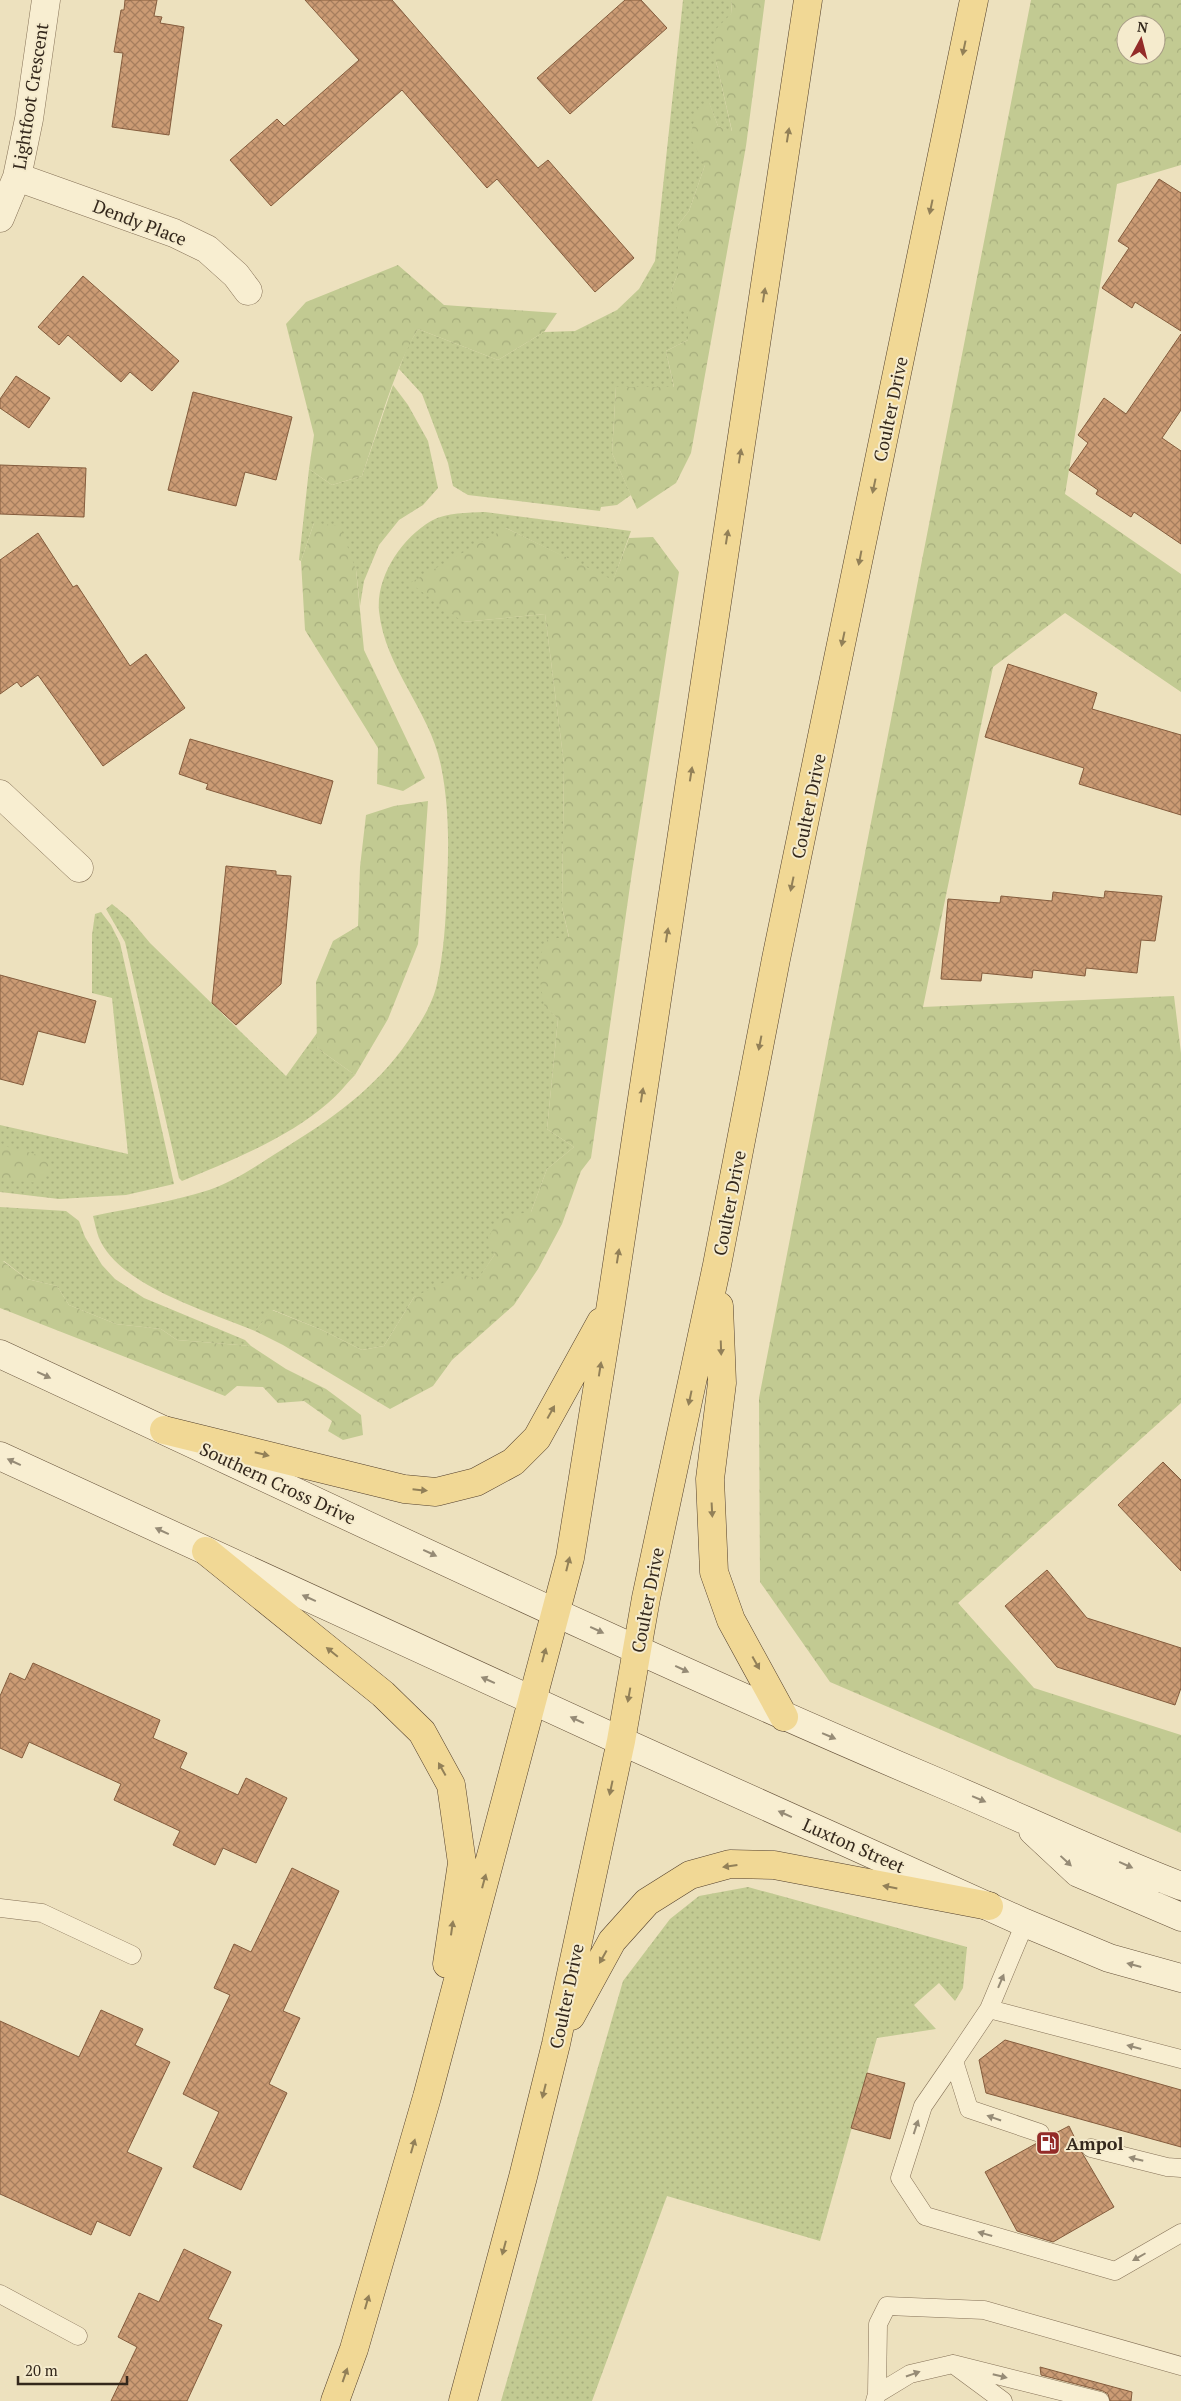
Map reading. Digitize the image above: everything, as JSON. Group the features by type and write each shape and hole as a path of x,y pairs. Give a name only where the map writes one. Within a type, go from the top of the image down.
{"main road":[{"name":"Lightfoot Crescent","path":"0,218 17,177 29,119 46,0"},
{"path":"336,2401 354,2349 427,2097 570,1558 611,1304 808,0"},
{"name":"Coulter Drive","path":"464,2401 556,2044 621,1740 650,1581 717,1265 776,959 974,0"},
{"name":"Dendy Place","path":"17,177 174,233 207,249 236,275 248,291"},
{"path":"0,794 79,868"},
{"path":"717,1265 722,1383 710,1479 714,1572 731,1620 784,1717"},
{"path":"164,1430 404,1488 436,1492 476,1482 512,1462 537,1438 611,1304"},
{"name":"Southern Cross Drive","path":"0,1354 556,1611"},
{"path":"0,1456 533,1700"},
{"path":"206,1551 383,1694 422,1732 451,1785 462,1862 427,2097"},
{"path":"556,1611 784,1717 1018,1816 1135,1869 1181,1886"},
{"name":"Luxton Street","path":"533,1700 1025,1923 1109,1958 1181,1978"},
{"path":"1018,1816 1078,1872 1181,1917"},
{"path":"556,2044 612,1941 647,1902 690,1875 730,1864 774,1865 989,1906"}],"lane":[{"path":"0,1908 42,1913 132,1955"},
{"path":"1025,1923 989,2009 923,2106 900,2178 925,2216 1115,2271 1181,2233"},
{"path":"989,2009 1181,2059"},
{"path":"954,2061 969,2109 1040,2133"},
{"path":"1091,2148 1167,2167 1181,2168"},
{"path":"0,2294 78,2336"},
{"path":"876,2398 878,2324 887,2306 984,2310 1181,2366"},
{"path":"876,2398 910,2374 953,2364 1100,2401"},
{"path":"953,2364 1003,2401"}],"green space":[{"path":"683,0 732,0 731,14 716,61 732,132 718,126 709,103 705,165 689,211 678,225 678,273 671,291 688,313 688,340 666,351 674,388 616,387 612,453 631,495 617,505 601,507 600,511 468,495 453,486 448,463 422,394 399,369 407,348 418,329 498,360 544,332 575,331 617,310 639,289 655,261"},
{"path":"732,0 765,0 746,146 691,453 676,483 637,509 612,453 616,387 674,387 666,351 688,340 688,313 677,309 671,291 678,273 678,225 689,211 705,165 690,137 697,109 709,102 718,126 732,131 716,61 715,30 731,14"},
{"path":"1031,0 1181,0 1181,165 1117,184 1065,494 1181,574 1181,692 1065,613 993,667 923,1007 1174,996 1181,1053 1181,1403 958,1603 1034,1688 1181,1735 1181,1833 830,1682 760,1582 759,1398"},
{"path":"398,265 444,305 557,313 544,332 498,360 418,329 393,382 362,476 332,485 309,469 314,435 286,324 306,302"},
{"path":"393,385 408,405 428,441 438,488 423,505 399,520 379,545 364,581 360,606 356,570 314,523 301,561 299,560 309,469 332,485 362,476"},
{"path":"485,512 631,531 613,581 506,528 463,622 545,614 564,764 562,907 569,938 544,1004 558,1019 547,1129 574,1147 547,1169 531,1212 495,1254 478,1280 414,1297 384,1346 362,1350 322,1330 273,1310 255,1331 191,1306 145,1284 125,1270 110,1255 99,1238 93,1216 209,1190 251,1169 327,1121 359,1095 389,1066 424,1016 436,988 444,936 448,855 446,795 441,766 428,726 398,671 383,632 379,611 379,598 386,572 393,559 410,537 420,528 444,516"},
{"path":"314,523 340,526 356,570 364,650 425,778 403,791 377,784 378,748 305,630 301,561"},
{"path":"506,528 613,580 629,538 653,537 679,572 632,872 591,1158 581,1171 562,1224 538,1269 514,1305 452,1360 433,1386 390,1409 283,1345 255,1331 272,1310 322,1330 362,1350 384,1346 414,1297 461,1274 478,1279 495,1254 488,1237 502,1216 531,1212 547,1169 574,1147 547,1129 558,1019 544,1005 537,962 548,939 569,937 562,907 564,764 545,614 463,622 410,583"},
{"path":"428,801 418,944 388,1019 355,1075 317,1048 316,982 333,941 358,926 360,867 366,815 394,806"},
{"path":"112,904 129,918 150,943 286,1076 317,1033 317,1048 355,1075 332,1100 295,1127 258,1148 182,1181 179,1178 125,942 106,909"},
{"path":"101,912 111,925 120,943 174,1184 126,1195 59,1199 0,1192 0,1125 128,1154 112,998 92,993 92,935 95,914"},
{"path":"0,1143 13,1149 33,1153 52,1165 39,1183 0,1179"},
{"path":"0,1207 66,1211 79,1221 85,1237 102,1265 115,1279 144,1298 245,1340 251,1346 177,1340 161,1329 116,1324 69,1305 57,1286 27,1279 4,1261 0,1261"},
{"path":"0,1261 3,1261 27,1279 57,1286 69,1305 116,1324 161,1329 177,1340 251,1346 286,1369 326,1389 361,1415 363,1435 343,1440 328,1431 332,1421 304,1401 278,1403 263,1387 237,1386 225,1396 0,1308"},
{"path":"748,1887 967,1947 963,1988 955,2001 939,1983 914,2005 936,2029 877,2038 820,2241 667,2196 592,2401 501,2401 623,1981 670,1919 699,1896"}],"building":[{"path":"125,0 157,0 154,16 162,17 160,23 184,27 169,135 112,127 123,53 114,52 121,10 124,10"},
{"path":"305,0 392,0 538,168 548,160 634,258 595,292 497,179 487,188 402,90 271,206 230,160 277,119 284,126 359,60"},
{"path":"625,0 641,0 667,28 570,114 537,78"},
{"path":"1159,179 1181,193 1181,331 1135,302 1132,308 1102,288 1129,248 1118,241"},
{"path":"83,276 179,361 152,391 130,372 121,382 68,335 59,345 38,327"},
{"path":"1181,334 1181,410 1162,438 1181,451 1181,544 1134,512 1131,517 1096,494 1098,490 1069,470 1088,443 1078,435 1104,398 1126,414"},
{"path":"16,376 50,398 29,428 0,408 0,399"},
{"path":"193,392 292,417 276,480 245,472 236,506 168,490"},
{"path":"0,465 86,468 84,517 0,514"},
{"path":"38,533 73,587 77,585 130,666 146,654 185,708 103,766 38,675 21,687 17,682 0,694 0,560"},
{"path":"1008,664 1097,693 1092,709 1181,735 1181,815 1079,784 1084,768 985,737"},
{"path":"190,739 333,781 321,824 206,789 208,784 179,774"},
{"path":"226,866 276,871 276,875 291,876 281,984 236,1025 212,1003"},
{"path":"1105,891 1162,896 1155,941 1141,940 1137,973 1086,968 1085,976 1033,970 1032,978 982,973 981,981 941,979 948,899 1000,903 1001,896 1052,901 1053,892 1104,898"},
{"path":"0,975 96,1001 85,1043 38,1031 23,1085 0,1079"},
{"path":"1163,1462 1181,1480 1181,1571 1118,1505"},
{"path":"1047,1570 1087,1618 1181,1648 1181,1688 1175,1705 1057,1667 1005,1606"},
{"path":"33,1663 160,1720 153,1738 187,1753 180,1768 238,1795 246,1778 287,1798 256,1863 223,1848 215,1865 173,1845 180,1831 114,1800 121,1784 29,1742 22,1758 0,1748 0,1696 10,1673 25,1680"},
{"path":"292,1868 339,1891 283,2011 300,2018 269,2084 287,2093 241,2190 193,2167 219,2112 183,2094 230,1995 214,1988 234,1944 251,1952"},
{"path":"101,2010 143,2029 135,2045 170,2062 127,2152 162,2168 130,2236 97,2221 91,2235 0,2194 0,2021 79,2057"},
{"path":"1005,2040 1181,2090 1181,2147 986,2093 979,2060"},
{"path":"867,2073 905,2083 890,2139 851,2128"},
{"path":"1069,2126 1081,2151 1114,2207 1053,2242 1017,2231 985,2172 1037,2143 1047,2141 1050,2136"},
{"path":"184,2249 231,2272 208,2319 222,2325 187,2401 111,2401 137,2347 118,2337 139,2293 159,2302"},
{"path":"1040,2367 1132,2392 1131,2401 1110,2401 1108,2394 1103,2391 1041,2375"}],"place":[{"name":"Ampol","path":"1048,2143"}]}
